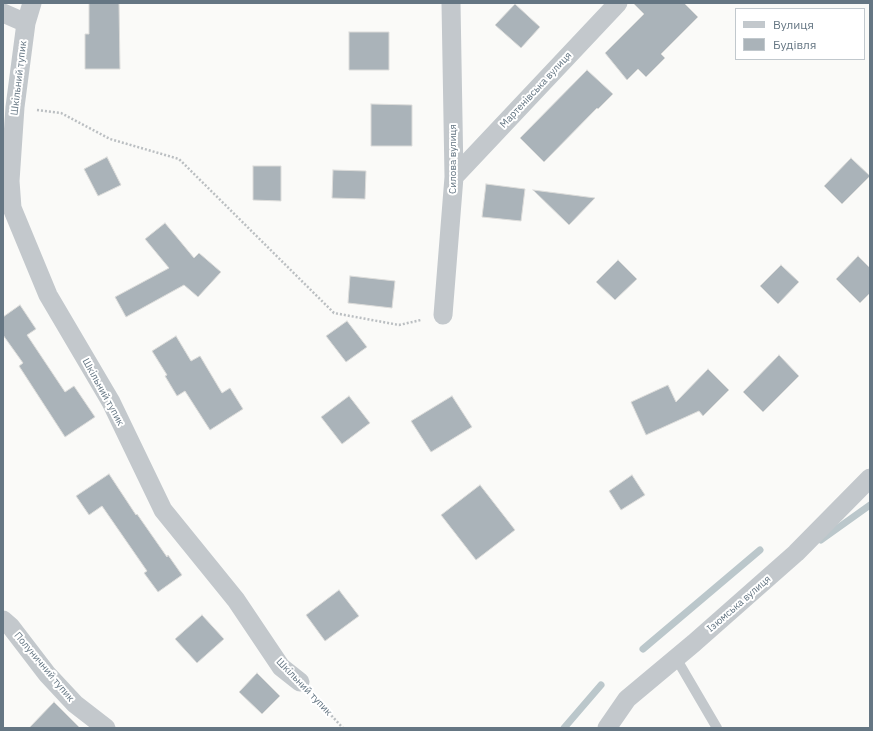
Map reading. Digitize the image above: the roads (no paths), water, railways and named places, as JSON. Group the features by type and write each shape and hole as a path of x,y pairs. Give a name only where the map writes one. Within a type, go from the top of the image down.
{"street":[{"name":"Шкільний тупик","path":"32,3 26,23 15,107 10,180 12,208 48,295 111,402 162,510 236,600 281,667 300,682"},
{"name":"Силова вулиця","path":"443,315 454,177 451,3"},
{"name":"Мартенівська вулиця","path":"454,177 618,3"},
{"path":"3,13 26,23"},
{"name":"Ізюмська вулиця","path":"607,728 627,699 796,553 870,478"},
{"name":"Полуничний тупик","path":"3,620 11,627 47,674 75,704 106,728"}],"lane":[{"path":"676,658 716,728"}],"waterway":[{"path":"821,540 870,505"},
{"path":"643,649 760,550"},
{"path":"564,728 601,685"}]}
